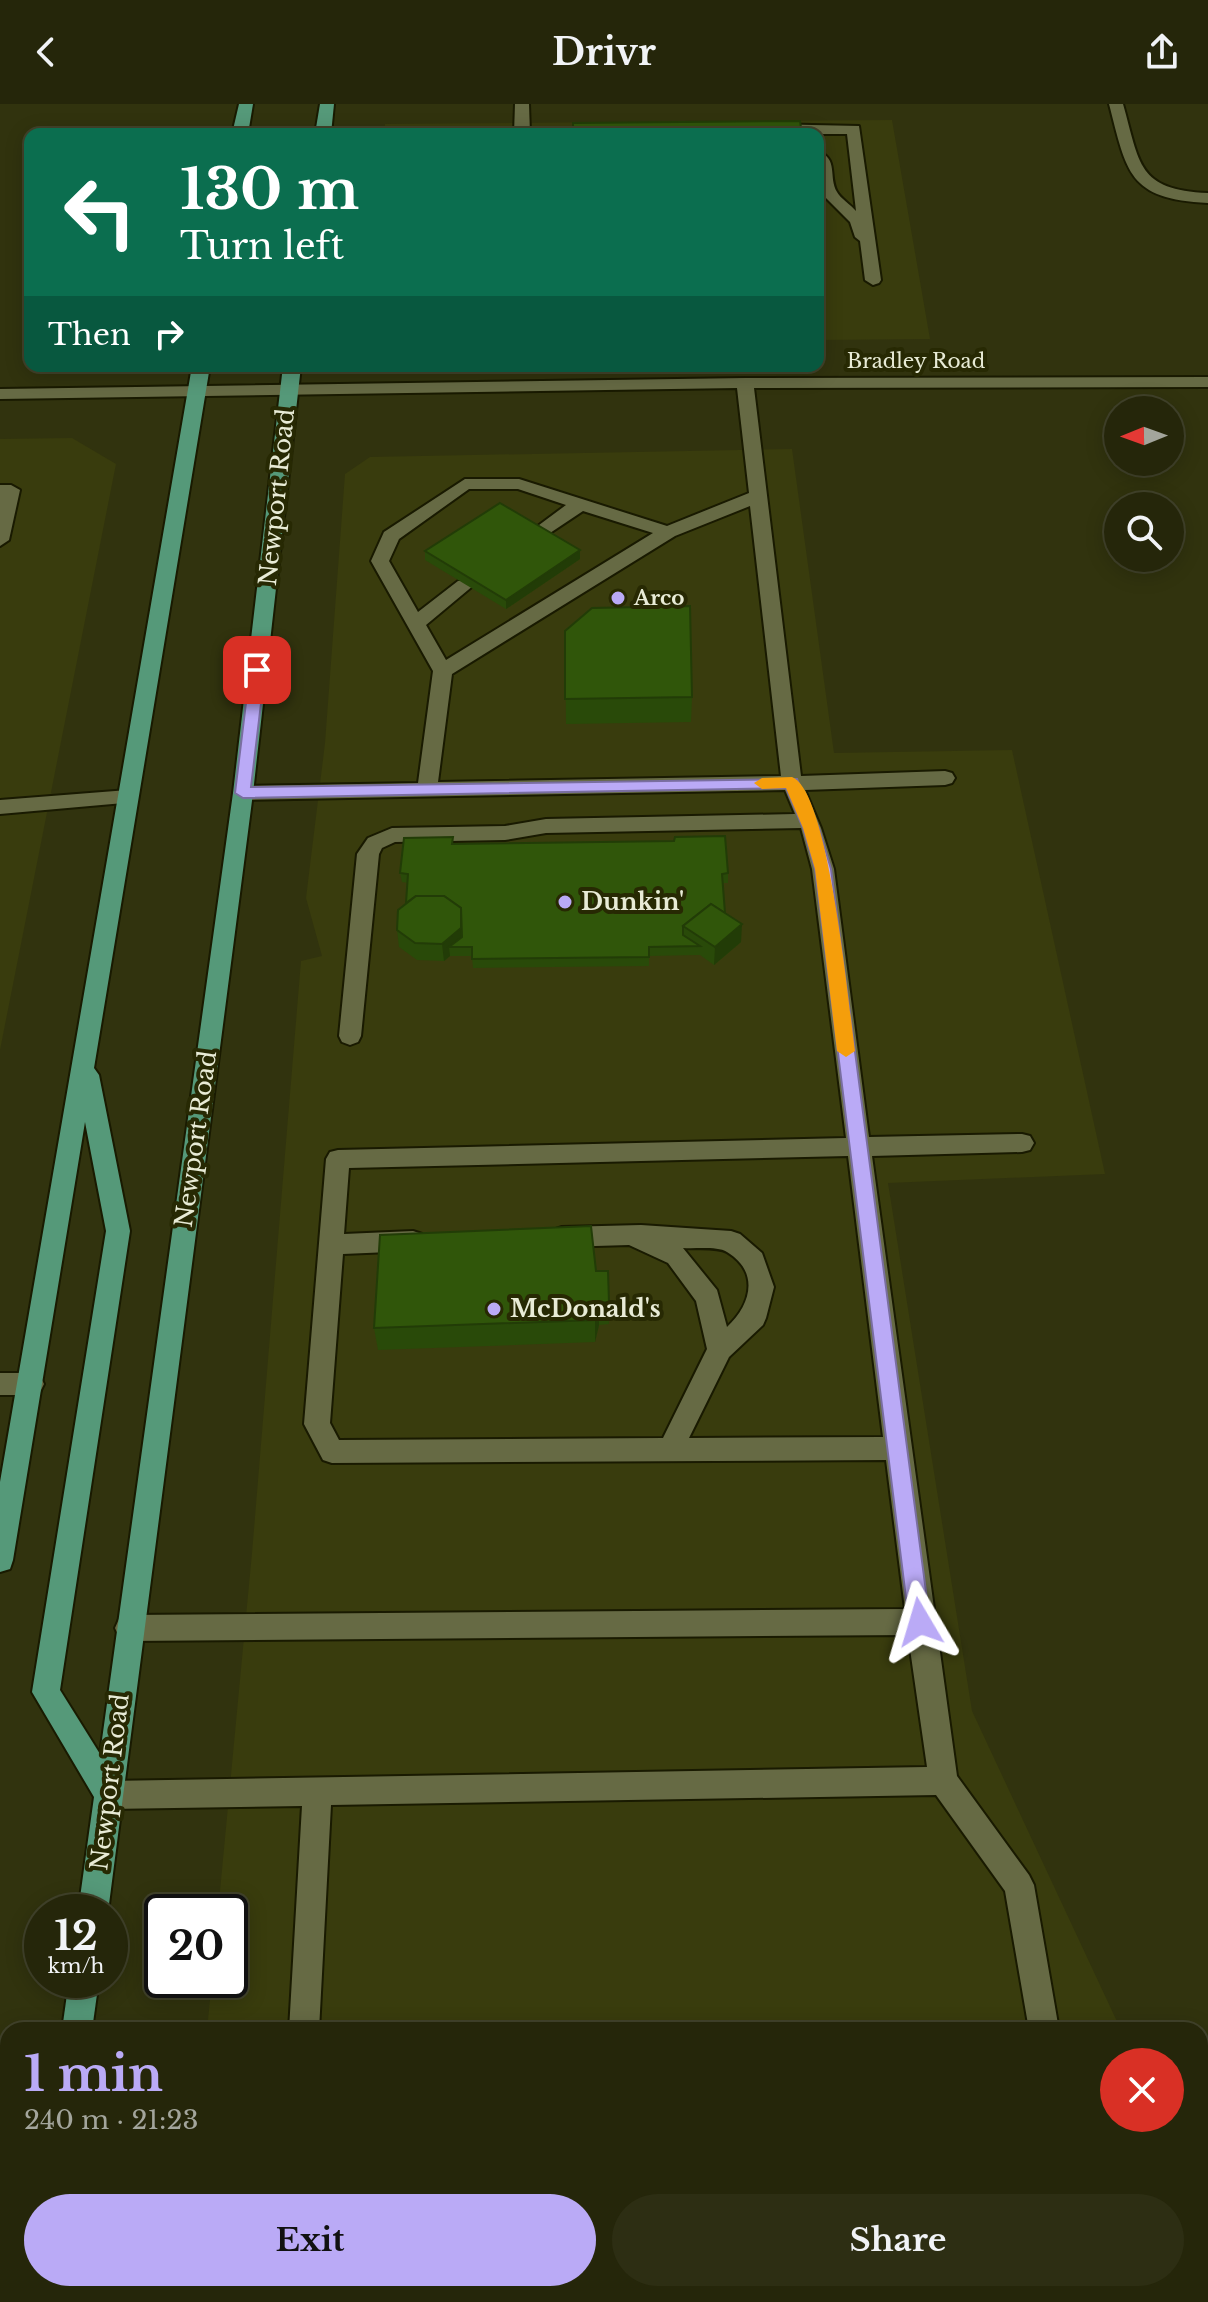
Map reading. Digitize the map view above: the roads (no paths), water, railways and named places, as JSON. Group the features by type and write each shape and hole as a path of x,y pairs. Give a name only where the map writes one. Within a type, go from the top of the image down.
{"main road":[{"path":"241,128 246,104"},
{"path":"324,128 327,104"},
{"path":"0,1560 200,372"},
{"name":"Newport Road","path":"95,1894 243,793 291,372"},
{"path":"85,1057 118,1231 46,1692 109,1795"},
{"path":"78,2022 81,1998"}],"street":[{"path":"522,104 522,128"},
{"path":"1116,104 1141,180 1155,191 1178,197 1208,198"},
{"path":"824,129 854,129 873,280"},
{"path":"824,171 828,192 857,220 870,259"},
{"name":"Bradley Road","path":"0,394 745,383 1208,382"},
{"path":"745,383 792,783 823,869 943,1781 1019,1885 1043,2022"},
{"path":"427,790 443,671 380,561 391,536 465,484 519,484 668,532"},
{"path":"0,491 11,490 0,540"},
{"path":"443,671 668,532 758,496"},
{"path":"538,535 580,504"},
{"path":"416,623 465,585"},
{"path":"243,793 945,778"},
{"path":"0,807 128,797"},
{"path":"350,1036 368,854 375,843 392,835 505,833 546,826 808,821"},
{"path":"899,1448 332,1452 317,1424 338,1159 1022,1143"},
{"path":"631,1235 677,1256 708,1297 720,1349"},
{"path":"537,1238 681,1235 731,1241 753,1260 762,1287 754,1318 720,1349 670,1450"},
{"path":"332,1244 442,1240"},
{"path":"0,1384 31,1384"},
{"path":"129,1628 920,1622"},
{"path":"109,1795 943,1781"},
{"path":"304,2022 317,1791"}],"place":[{"name":"Arco","path":"618,598"},
{"name":"Dunkin'","path":"565,902"},
{"name":"McDonald's","path":"494,1309"}]}
